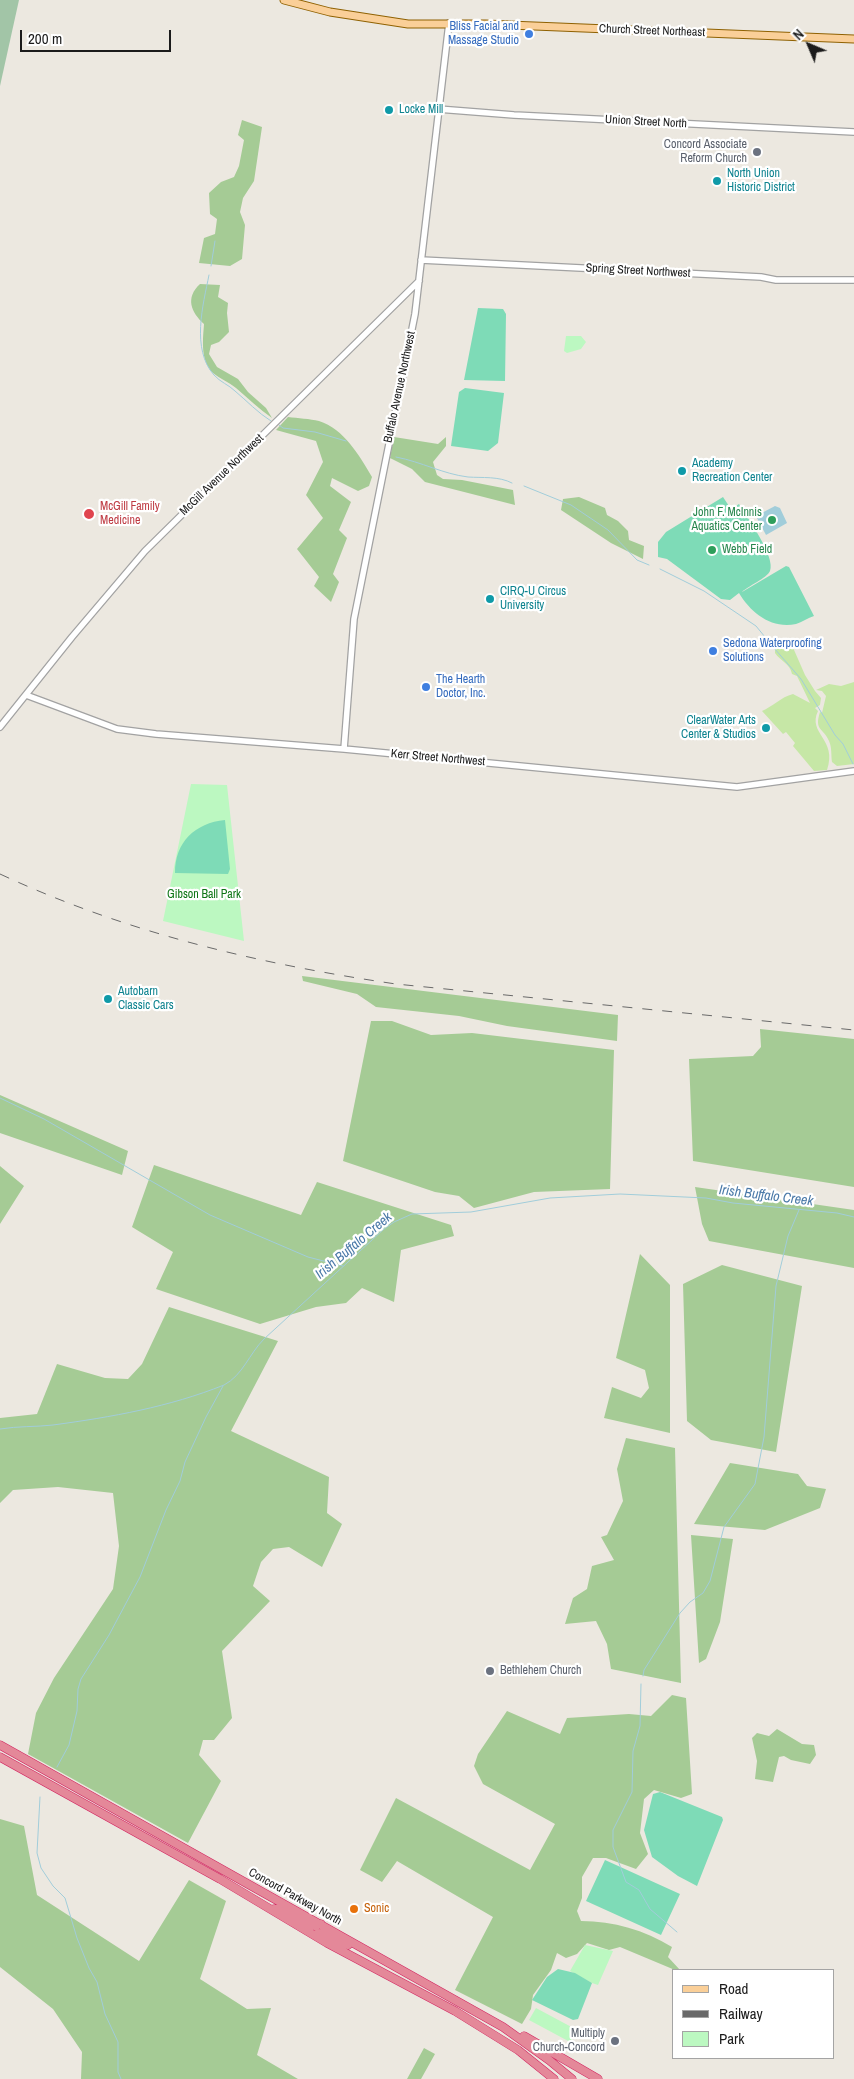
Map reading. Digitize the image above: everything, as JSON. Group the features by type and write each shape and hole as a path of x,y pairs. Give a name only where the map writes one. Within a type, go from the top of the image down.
{"highway":[{"name":"Concord Parkway North","path":"0,1745 503,2027 572,2079"},
{"name":"Concord Parkway North","path":"0,1757 506,2042 554,2079"},
{"path":"270,1908 281,1909 314,1926 321,1924"},
{"path":"314,1935 319,1933 327,1936 391,1964"},
{"path":"430,1998 435,1988"},
{"path":"503,2027 520,2034 598,2079"}],"main road":[{"name":"Church Street Northeast","path":"284,0 330,12 408,24 854,39"}],"street":[{"name":"Buffalo Avenue Northwest","path":"344,749 354,619 415,314 449,24"},
{"name":"Union Street North","path":"438,109 514,115 854,132"},
{"name":"Spring Street Northwest","path":"421,260 761,277 776,280 854,280"},
{"name":"McGill Avenue Northwest","path":"0,727 72,637 145,551 419,281"},
{"name":"Kerr Street Northwest","path":"26,695 124,730 737,787 854,771"}],"green space":[{"path":"0,0 19,0 0,86"},
{"path":"242,120 262,127 254,181 243,198 240,212 245,225 242,259 230,266 199,263 204,238 215,234 217,219 210,214 209,193 221,182 234,177 239,166 244,140 238,135"},
{"path":"200,284 220,285 218,297 228,303 229,332 219,342 211,345 209,354 217,367 238,379 248,392 266,408 272,418 209,368 203,350 204,324 193,310 191,300 192,294"},
{"path":"478,308 503,309 506,314 505,381 464,380"},
{"path":"566,336 581,336 586,342 581,349 567,353 564,351"},
{"path":"465,388 504,393 498,443 488,451 451,446 459,392"},
{"path":"288,417 319,421 336,430 350,444 372,477 369,486 358,491 332,478 330,486 351,502 339,530 347,538 333,574 339,582 331,602 314,586 319,577 297,549 323,518 306,495 323,462 316,441 276,430"},
{"path":"394,437 438,444 446,437 446,446 433,462 437,475 443,479 462,480 513,490 515,505 425,482 412,469 390,458"},
{"path":"579,497 605,508 607,515 618,521 628,531 629,540 644,546 643,559 611,543 561,510 563,499"},
{"name":"Webb Field","path":"723,497 731,509 739,504 760,537 771,565 768,574 742,592 786,566 789,567 814,616 796,624 787,625 770,622 749,607 739,593 730,600 721,599 667,559 658,557 658,542 666,532"},
{"path":"791,643 805,675 821,698 820,705 815,708 818,711 816,726 829,751 827,770 814,771 793,746 795,743 786,732 783,734 762,711 784,697 793,694 810,703 797,676 792,674 789,667 775,653 775,648"},
{"path":"854,682 854,764 837,766 832,762 830,743 818,723 826,696 822,691 816,690 829,684 841,686"},
{"name":"Gibson Ball Park","path":"191,784 227,785 244,941 163,921"},
{"path":"225,820 230,869 228,874 175,873 179,852 189,836 205,825"},
{"path":"302,976 618,1015 617,1041 507,1026 459,1016 376,1007 357,994 303,981"},
{"path":"371,1021 392,1021 431,1035 472,1033 614,1050 610,1189 534,1192 474,1208 459,1196 435,1192 343,1161"},
{"path":"760,1029 854,1039 854,1187 693,1161 689,1059 753,1056 761,1047"},
{"path":"0,1095 128,1151 122,1175 0,1133"},
{"path":"154,1165 301,1215 317,1182 451,1225 454,1236 401,1250 394,1302 362,1288 346,1303 316,1307 260,1324 156,1289 173,1252 132,1227"},
{"path":"0,1166 24,1186 0,1224"},
{"path":"695,1187 854,1210 854,1268 709,1241 702,1224"},
{"path":"640,1254 670,1285 670,1433 604,1418 612,1387 641,1398 649,1388 645,1370 616,1358"},
{"path":"722,1265 802,1286 776,1452 711,1440 687,1421 683,1284"},
{"path":"169,1307 278,1341 231,1431 329,1477 327,1513 342,1524 322,1567 289,1547 273,1549 261,1562 253,1586 270,1601 222,1651 232,1718 214,1740 203,1740 199,1755 221,1781 188,1843 28,1754 36,1713 54,1678 113,1589 119,1546 113,1493 58,1487 13,1490 0,1503 0,1418 37,1414 57,1364 105,1378 128,1379 142,1364"},
{"path":"626,1438 675,1448 681,1683 611,1669 607,1644 596,1621 565,1624 573,1598 587,1589 592,1566 614,1560 601,1537 607,1535 623,1501 617,1469"},
{"path":"730,1463 798,1474 807,1486 826,1489 820,1508 765,1530 694,1524"},
{"path":"691,1535 733,1539 720,1622 706,1659 699,1663"},
{"path":"672,1695 686,1698 692,1794 681,1798 654,1790 644,1799 640,1833 648,1854 636,1869 606,1858 593,1858 582,1877 582,1898 577,1911 581,1921 617,1925 640,1931 672,1947 668,1957 679,1969 673,1969 620,1947 609,1950 587,1943 577,1954 566,1958 557,1953 551,1970 533,1995 531,2009 522,2024 455,1990 493,1917 397,1861 382,1882 360,1870 396,1798 530,1870 555,1824 483,1784 474,1766 478,1754 507,1711 560,1734 567,1718 629,1714 651,1716"},
{"path":"777,1729 802,1744 814,1745 816,1755 810,1764 791,1760 784,1756 779,1757 773,1782 755,1779 757,1761 752,1738 757,1733 769,1736"},
{"path":"660,1792 722,1817 723,1820 697,1886 678,1876 652,1857 644,1830 653,1794"},
{"path":"0,1819 24,1826 37,1895 139,1961 189,1880 226,1901 200,1979 247,2009 271,2008 257,2055 298,2079 81,2079 82,2052 53,2009 0,1967"},
{"path":"605,1860 680,1894 661,1935 586,1901"},
{"path":"585,1945 613,1951 598,1985 570,1971"},
{"path":"558,1969 575,1973 592,1983 578,2019 573,2020 532,2000 547,1977"},
{"path":"536,2008 577,2030 570,2042 529,2020"},
{"path":"424,2048 435,2054 421,2079 407,2079"}],"water":[{"name":"John F. McInnis Aquatics Center","path":"775,506 780,508 787,523 766,535 756,516"}],"waterway":[{"path":"211,266 215,241"},
{"path":"209,275 201,326 203,353 207,364 216,377 271,421"},
{"path":"279,425 283,428 315,432 346,441"},
{"path":"396,457 441,471 468,477 496,478 512,483"},
{"path":"524,486 571,505 608,530 637,560 649,565"},
{"path":"660,569 704,591 756,626 765,637"},
{"path":"774,648 801,679 835,735 843,744 853,764"},
{"path":"0,1098 44,1119 210,1215 308,1257 343,1266"},
{"name":"Irish Buffalo Creek","path":"0,1429 53,1425 119,1415 161,1405 224,1385 236,1376 264,1339 384,1229 412,1214 471,1212 550,1198 620,1194 706,1198 733,1203 837,1213 854,1217"},
{"path":"643,1676 644,1670 680,1613 690,1602 703,1593 710,1581 724,1527 755,1484 764,1437 776,1286 788,1236 799,1210"},
{"path":"57,1767 69,1745 77,1711 78,1689 81,1679 109,1635 140,1577 166,1510 180,1481 185,1462 223,1386"},
{"path":"641,1684 640,1726 633,1751 632,1792 613,1830 613,1847 626,1882 639,1890 650,1909 677,1932"},
{"path":"40,1797 37,1853 41,1868 53,1886 65,1898 77,1938 97,1982 105,2014 118,2042 118,2072 121,2079"}],"railway":[{"path":"0,874 48,895 145,929 194,944 294,967 396,984 854,1030"}],"place":[{"name":"Bliss Facial and Massage Studio","path":"529,34"},
{"name":"Locke Mill","path":"389,110"},
{"name":"Concord Associate Reform Church","path":"757,152"},
{"name":"North Union Historic District","path":"717,181"},
{"name":"Academy Recreation Center","path":"682,471"},
{"name":"McGill Family Medicine","path":"89,514"},
{"name":"John F. McInnis Aquatics Center","path":"772,520"},
{"name":"Webb Field","path":"712,550"},
{"name":"CIRQ-U Circus University","path":"490,599"},
{"name":"Sedona Waterproofing Solutions","path":"713,651"},
{"name":"The Hearth Doctor, Inc.","path":"426,687"},
{"name":"ClearWater Arts Center & Studios","path":"766,728"},
{"name":"Autobarn Classic Cars","path":"108,999"},
{"name":"Bethlehem Church","path":"490,1671"},
{"name":"Sonic","path":"354,1909"},
{"name":"Multiply Church-Concord","path":"615,2041"}]}
